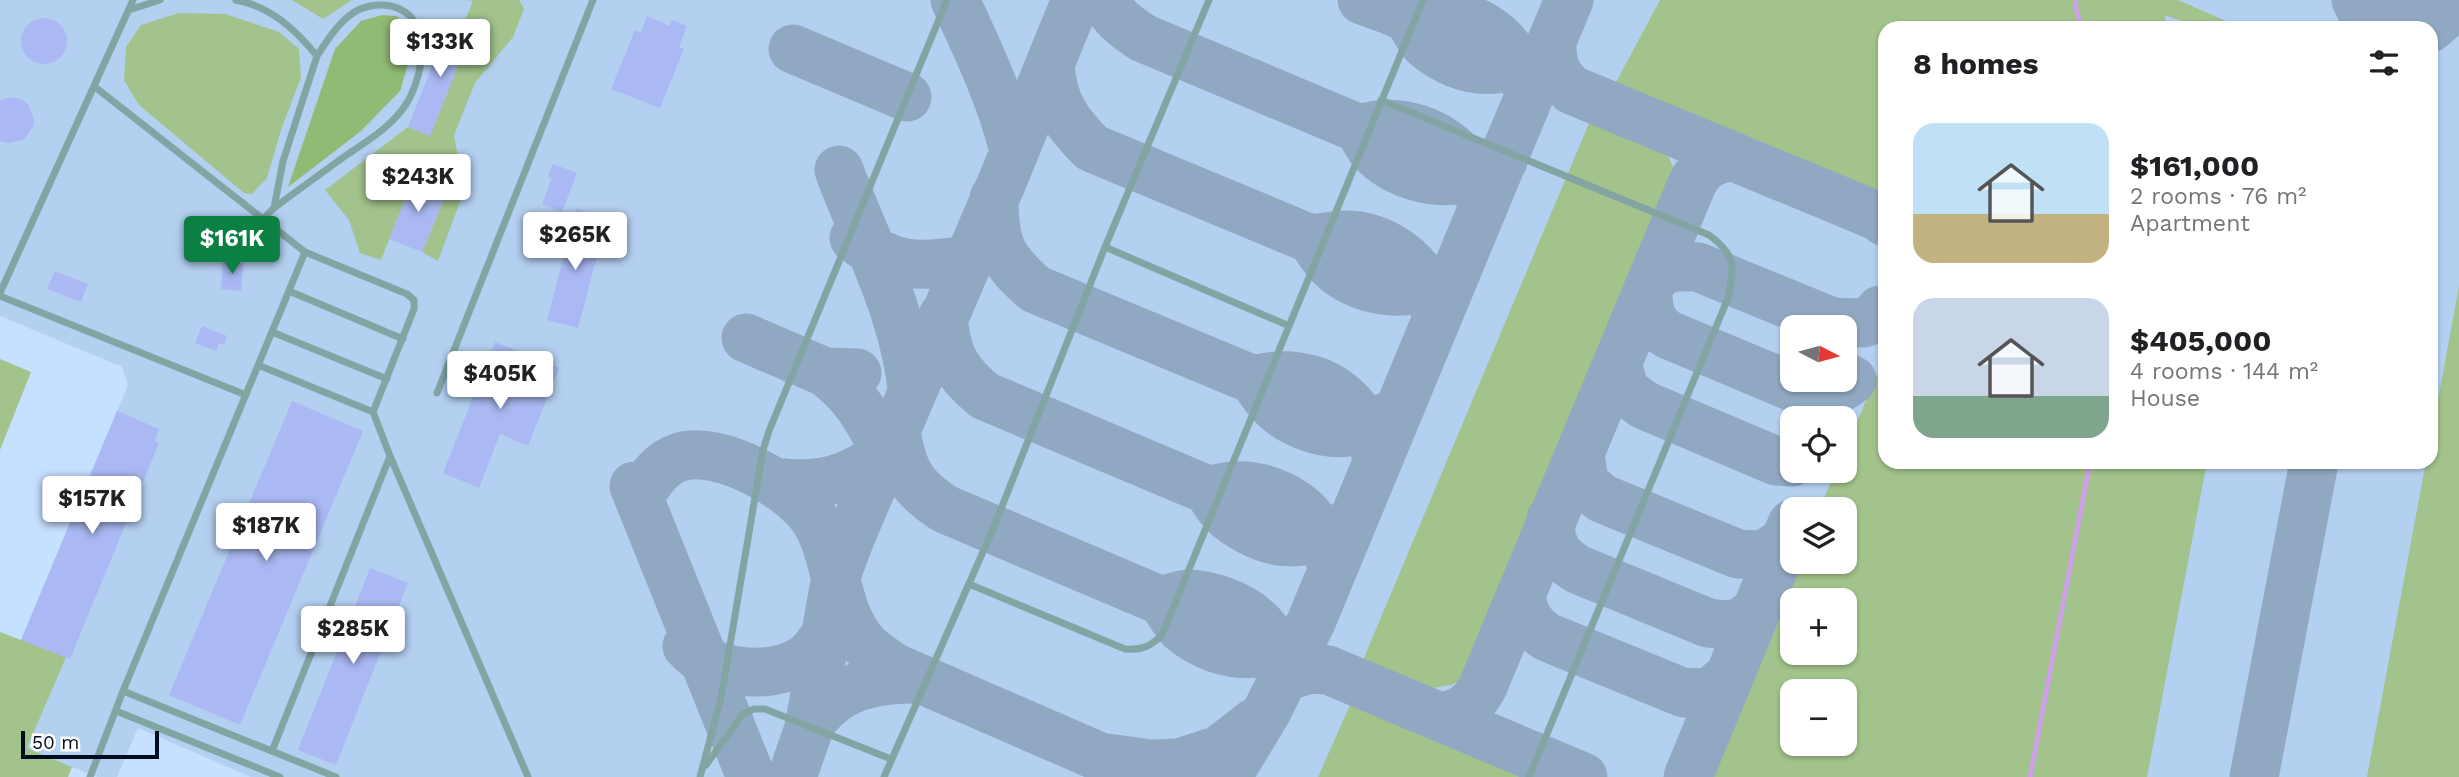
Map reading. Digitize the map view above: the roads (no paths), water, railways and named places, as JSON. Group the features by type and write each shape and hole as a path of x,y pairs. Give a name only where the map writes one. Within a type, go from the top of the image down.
{"lane":[{"path":"134,0 0,295 246,395"},
{"path":"129,10 160,0"},
{"path":"236,0 270,12 296,31 317,56"},
{"path":"437,394 593,0"},
{"path":"701,774 721,698 763,450 769,431 947,0"},
{"path":"884,777 993,529 1105,247 1209,0"},
{"path":"969,584 1125,649 1139,650 1152,645 1161,635 1423,0"},
{"path":"263,219 274,208 384,128 408,103 420,71 422,42 415,20 401,9 381,4 359,9 334,30 317,56 283,160 274,208"},
{"path":"95,87 305,252 407,294 414,300 414,309 373,412 528,777"},
{"path":"1381,100 1709,235 1725,247 1732,264 1728,298 1529,777"},
{"path":"1105,247 1287,325"},
{"path":"90,777 305,252"},
{"path":"289,291 403,338"},
{"path":"272,332 387,379"},
{"path":"258,365 373,412"},
{"path":"272,751 390,456"},
{"path":"123,691 336,777"},
{"path":"701,774 743,713 754,709 765,709 891,759"},
{"path":"116,711 280,777"}],"waterway":[{"path":"2076,0 2080,21"},
{"path":"2030,777 2089,469"}]}
